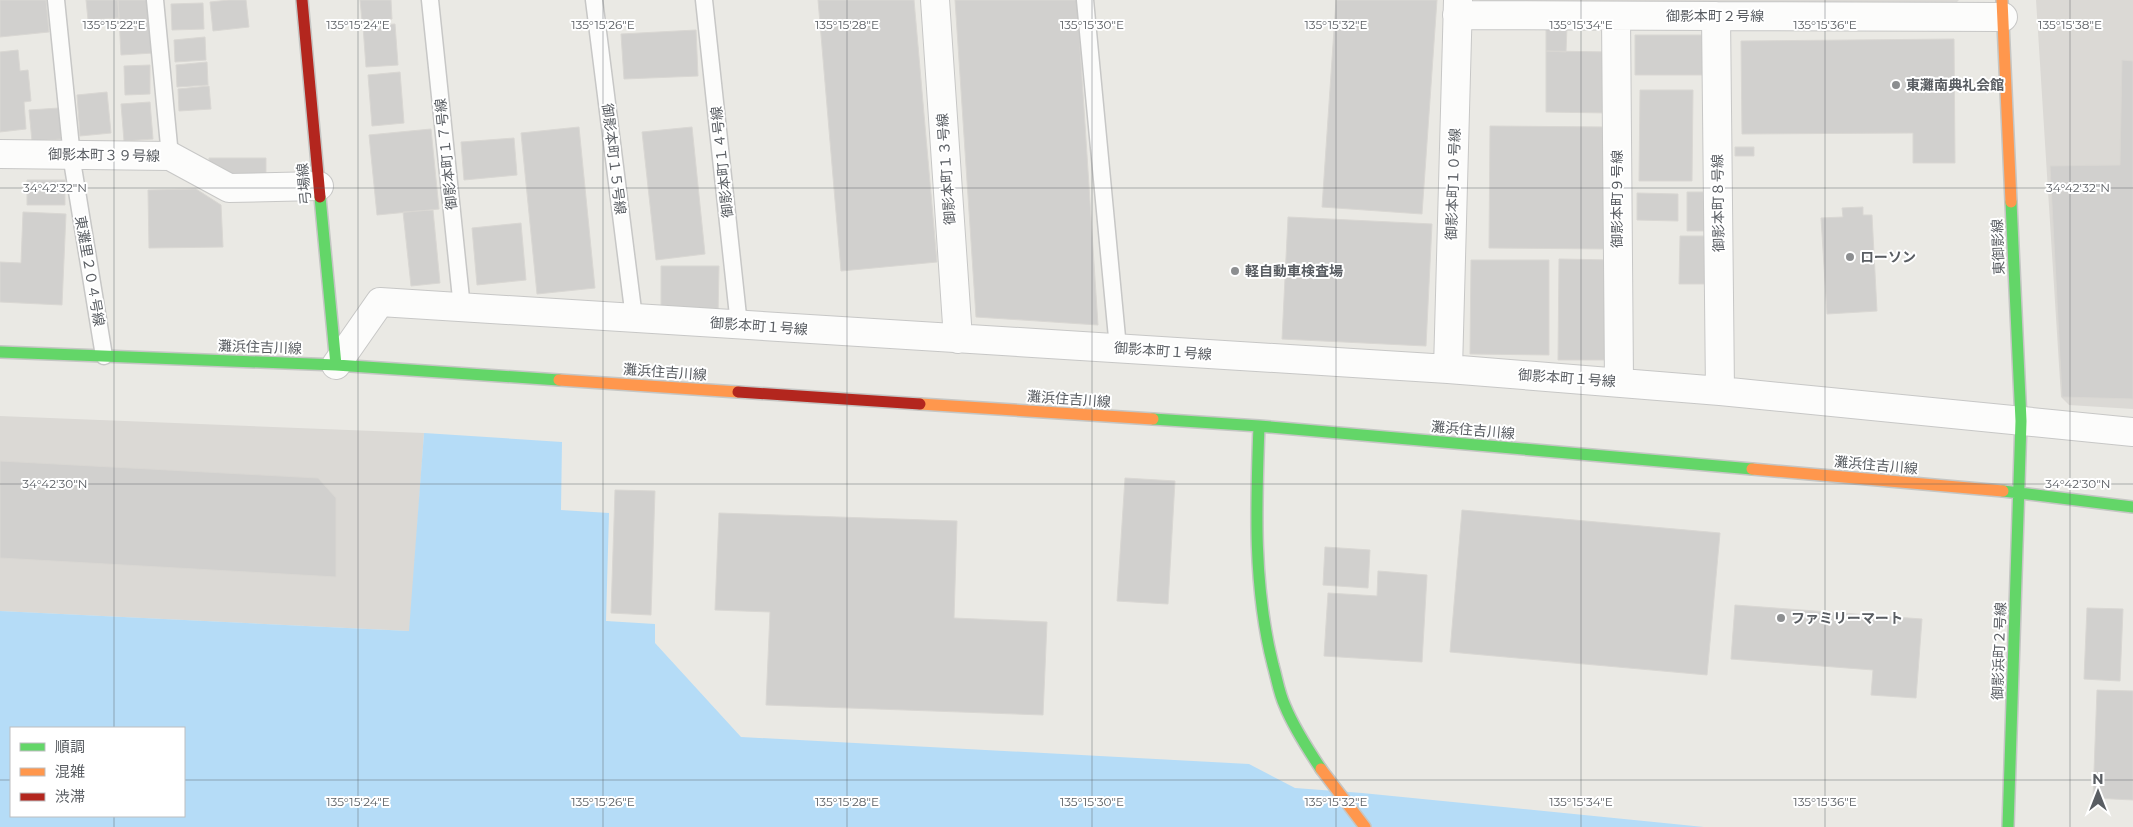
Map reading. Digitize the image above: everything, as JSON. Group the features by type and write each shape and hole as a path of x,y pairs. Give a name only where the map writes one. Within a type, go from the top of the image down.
{"street":[{"name":"弓場線","path":"302,0 336,365"},
{"name":"御影本町１３号線","path":"935,0 958,338"},
{"name":"御影本町２号線","path":"1458,8 1616,16 1716,16 2003,8"},
{"name":"御影本町１０号線","path":"1448,369 1458,8"},
{"name":"東御影線","path":"2003,8 2021,421 2020,492"},
{"name":"御影本町９号線","path":"1616,16 1619,382"},
{"name":"御影本町８号線","path":"1716,16 1720,391"},
{"name":"御影本町３９号線","path":"0,154 170,156 229,188 319,186"},
{"name":"御影本町１号線","path":"336,365 380,302 1448,369 1720,391 2133,432"},
{"name":"灘浜住吉川線","path":"0,352 336,365 1259,426 1989,489 2133,506"},
{"path":"1259,426 1257,539 1263,624 1284,703 1310,753 1365,827"},
{"path":"1989,489 2006,508 2016,529 2018,547"},
{"name":"御影浜町２号線","path":"2008,827 2020,492"}],"lane":[{"name":"東灘里２０４号線","path":"56,0 72,155 104,356"},
{"path":"155,0 170,156"},
{"name":"御影本町１７号線","path":"430,0 462,308"},
{"name":"御影本町１５号線","path":"594,0 634,318"},
{"name":"御影本町１４号線","path":"704,0 739,325"},
{"path":"1085,0 1118,348"}],"shaded area":[{"path":"1479,0 1959,0 1955,4 1482,3"},
{"path":"2036,0 2133,0 2133,409 2069,405 2061,397"},
{"path":"0,416 424,433 410,631 0,611"}],"water":[{"path":"424,433 562,442 561,510 609,513 606,621 655,624 655,643 741,737 1249,764 1295,788 1704,827 0,827 0,611 409,631"}],"building":[{"path":"0,0 46,0 49,32 0,37"},
{"path":"86,0 118,0 119,18 88,20"},
{"path":"118,0 150,0 153,53 121,55"},
{"path":"246,0 249,27 213,31 210,2"},
{"path":"360,0 391,0 392,19 362,21"},
{"path":"818,0 914,0 937,262 841,271"},
{"path":"955,0 1077,0 1098,325 976,317"},
{"path":"1336,0 1437,0 1422,214 1322,207"},
{"path":"203,3 204,29 172,30 171,4"},
{"path":"395,24 398,65 366,67 363,26"},
{"path":"1546,26 1567,26 1566,52 1546,51"},
{"path":"696,30 698,76 624,79 621,34"},
{"path":"1635,35 1704,35 1704,75 1635,75"},
{"path":"205,37 206,60 175,62 174,40"},
{"path":"1954,39 1955,163 1913,163 1913,133 1742,134 1741,41"},
{"path":"18,50 20,71 28,70 31,101 24,102 26,129 0,132 0,52"},
{"path":"1546,51 1611,52 1610,113 1546,112"},
{"path":"2122,60 2133,61 2133,399 2062,397 2050,166 2120,165"},
{"path":"207,62 208,85 177,87 176,65"},
{"path":"150,65 150,94 125,95 124,66"},
{"path":"400,72 404,123 372,126 368,75"},
{"path":"209,86 211,109 179,111 178,89"},
{"path":"1640,90 1693,90 1692,181 1639,181"},
{"path":"107,92 111,133 80,136 77,95"},
{"path":"150,102 153,139 124,141 121,104"},
{"path":"59,108 61,139 32,141 29,110"},
{"path":"1490,126 1608,127 1607,249 1489,248"},
{"path":"579,127 595,288 537,294 521,133"},
{"path":"692,127 705,254 656,260 642,132"},
{"path":"431,129 439,209 377,215 369,135"},
{"path":"514,138 517,175 464,180 461,142"},
{"path":"1735,147 1754,147 1754,156 1735,156"},
{"path":"209,158 266,158 266,175 228,175 209,165"},
{"path":"27,180 65,180 65,205 27,205"},
{"path":"196,189 221,205 223,247 149,248 148,190"},
{"path":"1687,192 1711,192 1710,231 1687,231"},
{"path":"1637,193 1678,194 1678,221 1637,220"},
{"path":"1863,207 1863,215 1872,215 1877,311 1827,314 1821,218 1843,217 1842,208"},
{"path":"433,210 440,283 411,286 403,212"},
{"path":"23,212 66,214 62,305 0,302 0,262 21,263"},
{"path":"1288,217 1432,224 1426,346 1282,339"},
{"path":"521,223 526,280 477,285 472,228"},
{"path":"1680,236 1712,236 1711,284 1679,284"},
{"path":"1559,259 1612,260 1611,360 1558,360"},
{"path":"1471,260 1549,260 1549,355 1470,354"},
{"path":"661,266 719,266 718,315 661,315"},
{"path":"0,461 318,478 336,498 336,577 0,558"},
{"path":"1125,478 1175,481 1168,604 1117,601"},
{"path":"615,490 655,491 651,615 611,613"},
{"path":"1462,510 1720,533 1707,675 1450,652"},
{"path":"719,513 957,521 954,618 1047,622 1043,715 766,705 770,612 715,610"},
{"path":"1325,547 1370,550 1368,588 1323,585"},
{"path":"1378,571 1427,575 1422,662 1324,656 1328,593 1377,596"},
{"path":"1735,605 1922,619 1916,698 1871,695 1873,670 1731,659"},
{"path":"2087,608 2123,609 2120,681 2084,679"},
{"path":"2097,690 2133,691 2133,800 2093,798"}],"traffic: fast":[{"path":"320,197 336,365"},
{"path":"2008,827 2021,421 2011,202"},
{"path":"0,352 336,365 559,380"},
{"path":"1153,419 1259,426 1752,469"},
{"path":"1259,426 1257,546 1262,606 1267,636 1283,701 1297,730 1321,769"},
{"path":"2003,491 2133,507"}],"traffic: slow":[{"path":"2002,0 2011,202"},
{"path":"559,380 738,392"},
{"path":"920,404 1153,419"},
{"path":"1752,469 2003,491"},
{"path":"1321,769 1365,827"}],"traffic: jam":[{"path":"302,0 320,197"},
{"path":"738,392 920,404"}],"place":[{"name":"東灘南典礼会館","path":"1896,85"},
{"name":"ローソン","path":"1850,257"},
{"name":"軽自動車検査場","path":"1235,271"},
{"name":"ファミリーマート","path":"1781,618"}]}
